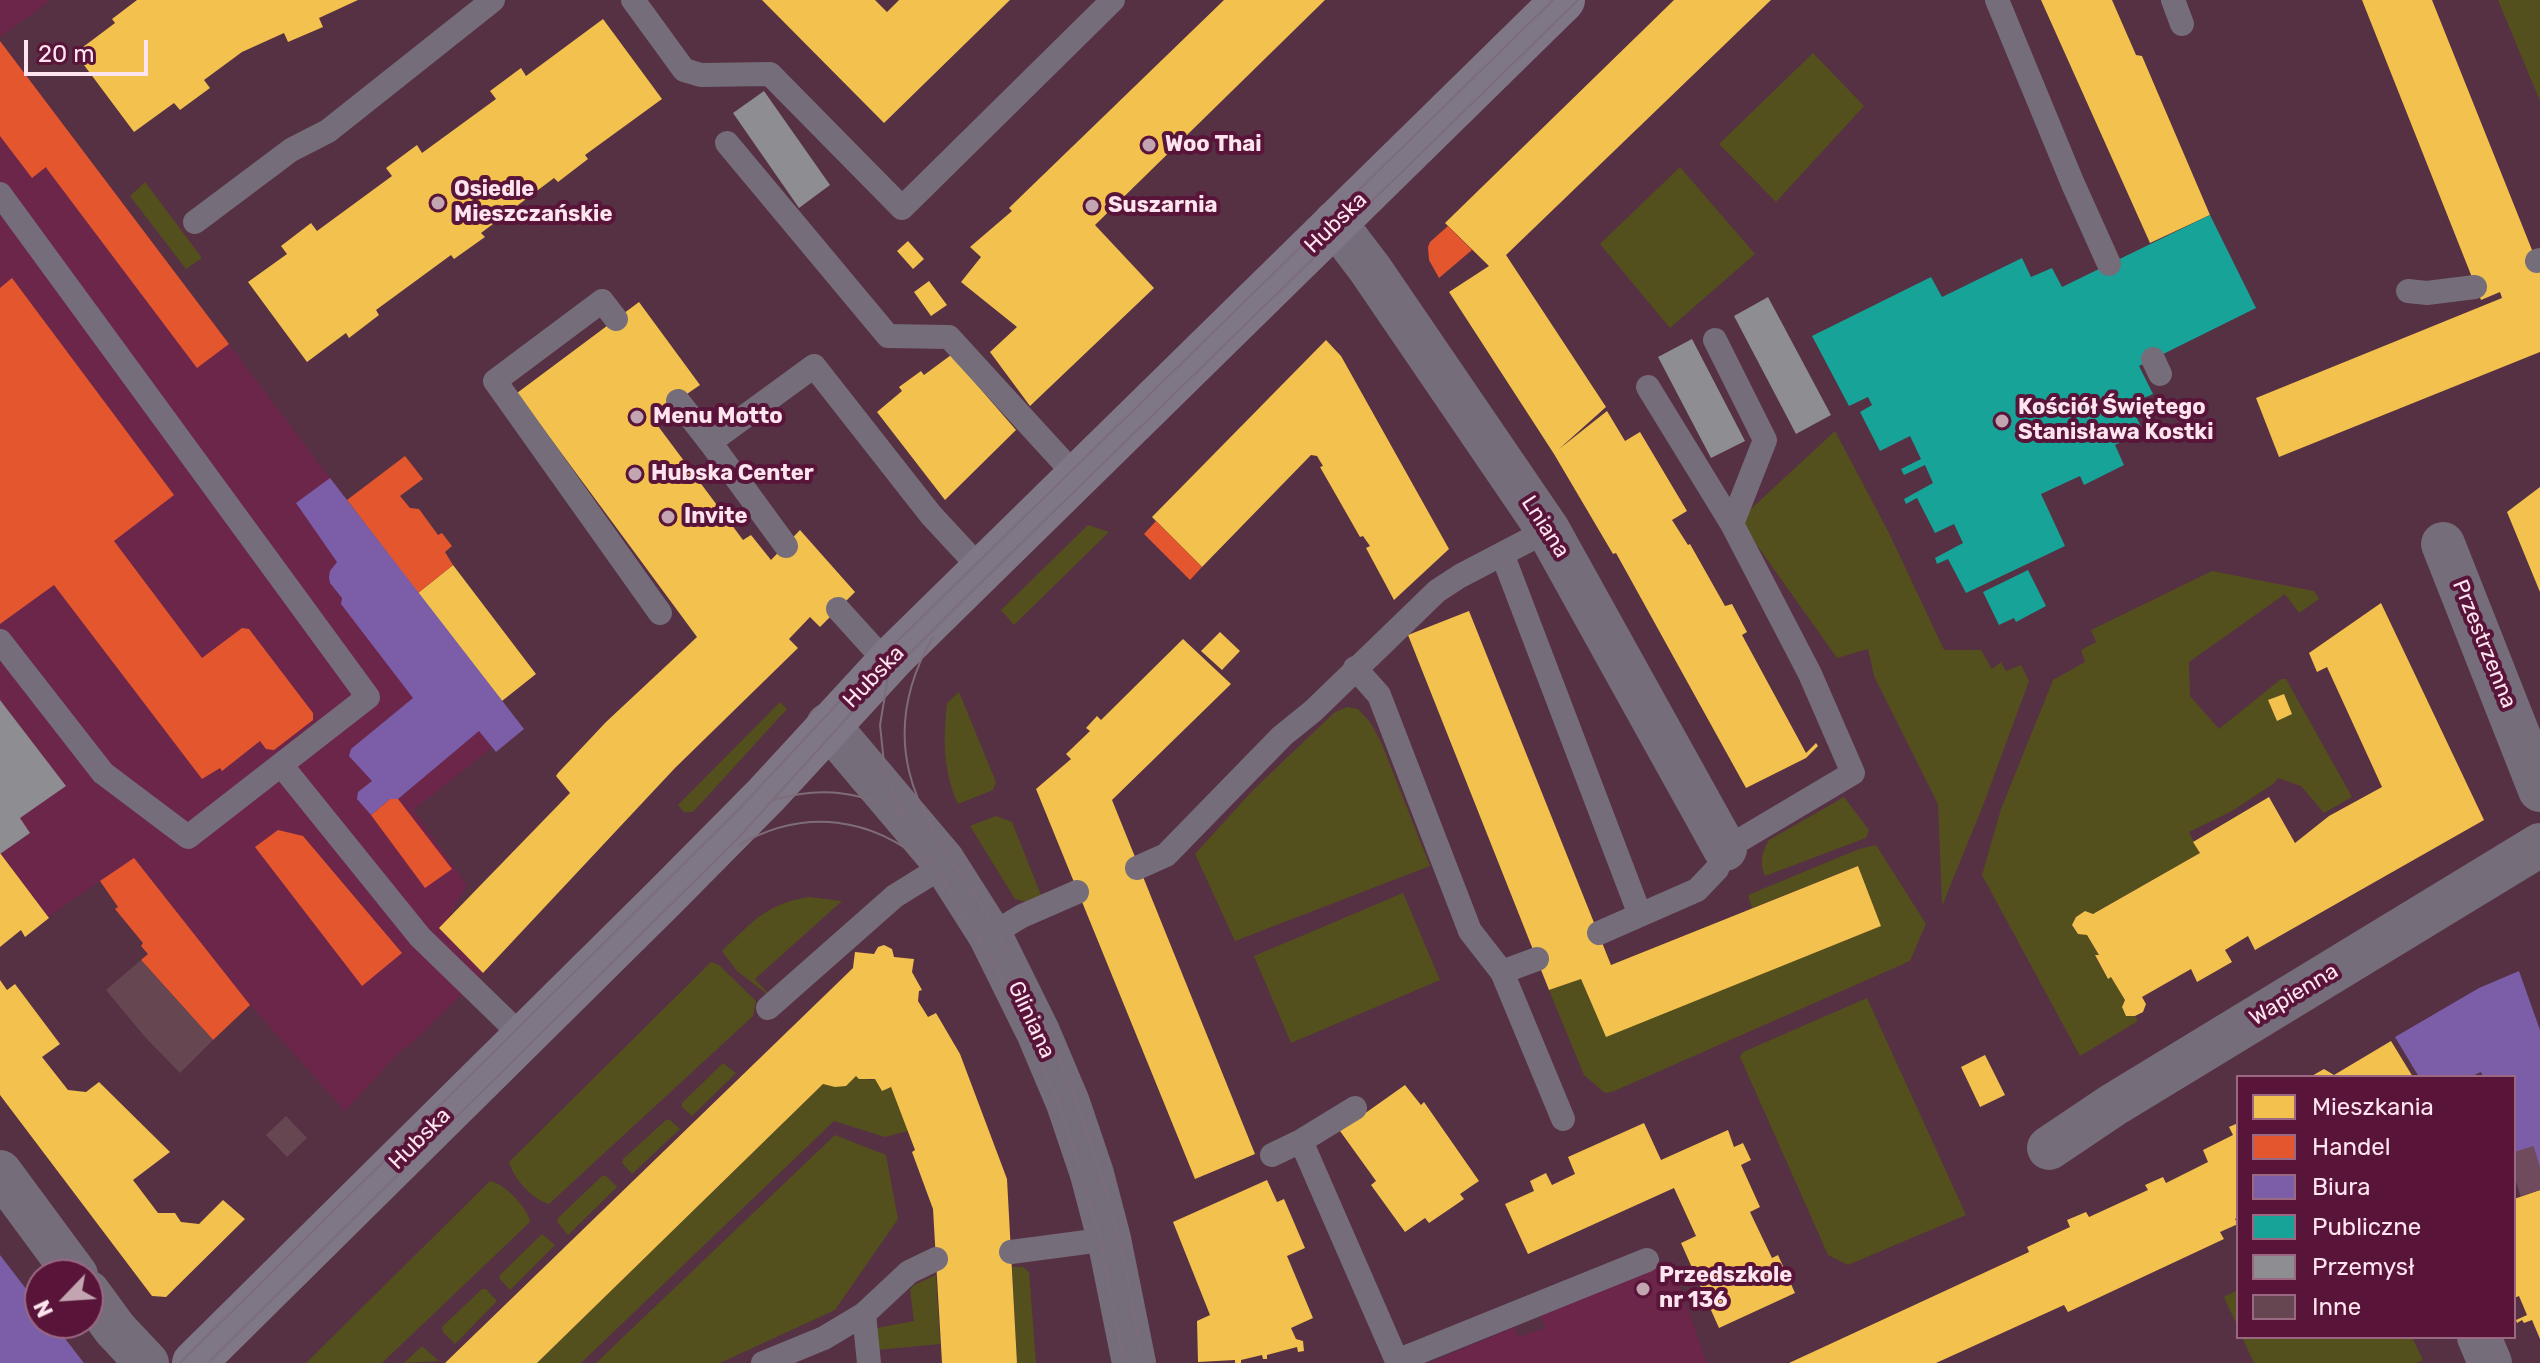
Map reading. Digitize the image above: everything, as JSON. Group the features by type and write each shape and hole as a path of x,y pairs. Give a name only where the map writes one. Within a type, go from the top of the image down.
{"street":[{"name":"Hubska","path":"194,1363 766,795 887,663 1563,0"},
{"name":"Lniana","path":"1335,223 1370,269 1548,530 1725,849"},
{"name":"Przestrzenna","path":"2443,544 2540,790"},
{"name":"Gliniana","path":"828,725 945,865 990,935 1038,1032 1068,1103 1092,1174 1109,1239 1134,1363"},
{"name":"Wapienna","path":"2049,1148 2113,1105 2540,845"},
{"path":"0,1172 64,1259"},
{"path":"104,1314 147,1363"},
{"path":"2480,1339 2490,1363"}],"lane":[{"path":"195,222 291,150 328,131 493,0"},
{"path":"633,0 684,70 701,75 770,74 902,208 1113,0"},
{"path":"1997,0 2109,264"},
{"path":"2173,0 2182,24"},
{"path":"727,143 888,336 949,337 1077,477"},
{"path":"0,194 368,697 188,837 103,773 0,641"},
{"path":"2408,291 2427,293 2475,287"},
{"path":"616,319 602,301 495,381 660,613"},
{"path":"1715,340 1765,440 1732,524"},
{"path":"710,442 814,366 931,515 982,570"},
{"path":"1599,933 1697,890 1717,869 1725,849 1853,773 1810,674 1732,524 1648,387"},
{"path":"678,401 786,546"},
{"path":"1137,868 1166,855 1282,736 1313,711 1437,591 1481,564 1503,556 1548,530"},
{"path":"1503,556 1640,915"},
{"path":"838,609 887,663"},
{"path":"1355,668 1379,695 1470,931 1502,972 1563,1119"},
{"path":"282,766 420,937 523,1037"},
{"path":"768,1008 895,896 945,865"},
{"path":"990,935 1022,916 1077,892"},
{"path":"1502,972 1537,959"},
{"path":"1272,1155 1355,1108"},
{"path":"1301,1141 1396,1362 1647,1260"},
{"path":"1011,1252 1109,1239"},
{"path":"763,1363 824,1338 864,1314 909,1272 936,1259"},
{"path":"864,1314 869,1363"}],"shaded area":[{"path":"0,0 51,0 0,37"},
{"path":"2498,0 2540,0 2540,101"},
{"path":"0,41 518,727 413,810 467,885 440,928 483,973 407,1048 405,1046 345,1111 250,1005 100,881 48,917 0,853"},
{"path":"1813,53 1864,106 1776,202 1719,144"},
{"path":"1680,167 1755,254 1670,328 1600,244"},
{"path":"145,182 202,258 186,269 130,196"},
{"path":"1835,431 1889,533 1944,650 1981,650 1992,669 2001,662 2006,671 2021,665 2029,681 1942,906 1938,804 1874,676 1868,649 1837,658 1739,520"},
{"path":"1088,525 1109,532 1014,625 1001,610"},
{"path":"2212,571 2314,591 2319,599 2299,613 2285,594 2189,662 2190,696 2219,729 2281,679 2286,679 2352,797 2324,813 2301,786 2278,778 2232,811 2189,832 2200,853 2093,914 2085,911 2076,917 2072,926 2078,934 2087,935 2099,955 2095,956 2107,978 2111,977 2125,1000 2122,1007 2126,1015 2135,1016 2138,1021 2080,1056 1982,875 2001,809 2053,680 2085,662 2081,650 2096,642 2091,630"},
{"path":"959,692 996,782 993,790 958,804 949,780 945,742 947,703"},
{"path":"780,702 787,709 693,812 684,812 678,805"},
{"path":"1347,707 1358,709 1370,722 1381,742 1430,866 1235,941 1195,854 1253,790 1335,712"},
{"path":"1844,797 1869,830 1866,838 1765,876 1762,857 1769,840"},
{"path":"996,816 1012,822 1041,895 1026,902 1015,899 970,826"},
{"path":"1876,845 1926,924 1910,961 1612,1092 1605,1093 1584,1075 1549,990 1581,979 1606,1036 1881,926 1858,866 1752,908 1748,895 1859,849"},
{"path":"1403,893 1440,980 1291,1043 1254,956"},
{"path":"809,897 842,901 755,979 772,998 737,971 722,951 771,909"},
{"path":"711,962 719,965 756,1001 753,1016 549,1204 530,1193 509,1162"},
{"path":"1867,998 1966,1215 1848,1265 1828,1255 1740,1057 1743,1052"},
{"path":"723,1063 736,1073 692,1116 682,1107 682,1103"},
{"path":"856,1076 875,1079 891,1087 908,1131 885,1137 834,1121 581,1363 537,1363 823,1084 841,1086"},
{"path":"666,1120 680,1129 632,1174 622,1163 623,1159"},
{"path":"835,1135 886,1155 898,1219 835,1310 720,1363 596,1363"},
{"path":"602,1176 617,1187 568,1235 558,1223 558,1218"},
{"path":"490,1181 502,1186 514,1197 530,1222 382,1363 306,1363"},
{"path":"542,1234 555,1245 510,1290 499,1278 501,1274"},
{"name":"Przedszkole nr 136","path":"1671,1262 1707,1363 1430,1363 1514,1327 1519,1337 1545,1328 1541,1316"},
{"path":"1012,1267 1023,1267 1029,1272 1036,1363 1017,1363"},
{"path":"936,1275 940,1344 876,1350 877,1328 914,1321 910,1290"},
{"path":"482,1289 486,1289 497,1301 455,1344 442,1327"},
{"path":"2236,1291 2236,1324 2224,1297"},
{"path":"2243,1339 2413,1339 2423,1360 2416,1363 2254,1363"},
{"path":"422,1346 439,1361 404,1363"}],"building: Mieszkania":[{"path":"137,0 358,0 319,18 323,27 288,42 284,33 242,52 204,80 210,88 180,110 174,103 134,132 75,53 115,23 112,19"},
{"path":"762,0 875,0 887,12 899,0 1010,0 884,123"},
{"path":"1224,0 1325,0 1095,225 1154,288 1030,406 990,352 1017,327 961,282 981,257 970,247 1012,211 1009,208 1012,205"},
{"path":"1674,0 1771,0 1506,255 1606,407 1559,449 1607,411 1625,441 1640,432 1687,511 1672,520 1690,544 1725,606 1732,604 1747,632 1742,635 1806,753 1816,743 1818,746 1806,758 1746,788 1616,553 1613,554 1554,454 1449,292 1489,266 1445,223"},
{"path":"2041,0 2112,0 2136,55 2142,56 2210,215 2150,243"},
{"path":"2362,0 2432,0 2540,270 2540,352 2279,457 2256,398 2502,298 2500,292 2481,300"},
{"name":"Osiedle Mieszczańskie","path":"603,19 662,99 585,155 588,159 558,182 554,178 481,233 485,237 454,259 451,255 376,310 379,315 349,338 346,333 307,362 248,282 287,254 281,246 311,223 317,231 392,176 386,168 417,145 422,153 496,99 490,91 521,68 526,76"},
{"path":"908,241 924,259 913,269 897,251"},
{"path":"929,281 947,305 931,316 914,292"},
{"name":"Hubska Center","path":"639,302 700,385 652,418 743,540 751,535 771,560 800,530 855,592 820,627 810,617 789,639 798,648 675,768 483,973 439,928 570,793 556,776 558,773 606,722 697,637 517,393"},
{"path":"1326,340 1341,356 1449,549 1394,600 1366,548 1370,546 1363,536 1360,537 1320,467 1323,466 1317,456 1311,455 1202,567 1152,517"},
{"path":"951,355 1016,430 945,500 877,412 902,391 899,387 921,371 924,375"},
{"path":"2540,487 2540,592 2507,512"},
{"path":"453,565 536,674 502,701 418,593"},
{"path":"2381,603 2484,820 2255,950 2248,936 2225,950 2232,962 2197,982 2191,969 2142,997 2146,1004 2143,1012 2126,1016 2122,1007 2125,1000 2111,977 2108,979 2095,955 2099,955 2087,935 2078,934 2072,925 2076,917 2085,911 2093,914 2200,853 2193,842 2269,797 2295,843 2329,816 2382,787 2327,667 2317,672 2309,653"},
{"path":"1469,611 1611,965 1858,866 1881,926 1606,1037 1581,979 1549,990 1408,635"},
{"path":"1220,632 1240,651 1222,670 1201,651"},
{"path":"1183,639 1231,684 1112,800 1255,1154 1195,1179 1036,789 1071,759 1066,754 1090,731 1086,728 1097,716 1101,720"},
{"path":"2284,694 2292,714 2277,721 2268,700"},
{"path":"0,853 49,918 25,937 21,930 0,947"},
{"path":"884,945 892,949 894,957 914,959 912,972 922,990 919,991 918,1001 928,1017 936,1013 960,1054 1007,1179 1017,1363 942,1363 933,1209 891,1087 882,1091 875,1079 859,1079 856,1076 846,1086 823,1084 537,1363 445,1363 853,968 855,952 874,954 878,947"},
{"path":"0,980 7,990 15,984 60,1044 42,1057 68,1090 86,1092 99,1082 170,1152 133,1180 158,1213 175,1213 181,1222 199,1224 223,1200 245,1219 166,1297 152,1296 0,1095"},
{"path":"2391,1041 2412,1075 2334,1075"},
{"path":"1985,1055 2005,1095 1980,1107 1961,1067"},
{"path":"2324,1069 2334,1075 2314,1075"},
{"path":"1405,1085 1421,1105 1424,1102 1479,1181 1460,1194 1464,1199 1454,1206 1429,1223 1425,1218 1405,1232 1371,1185 1376,1181 1340,1131"},
{"path":"1644,1123 1661,1160 1728,1130 1734,1147 1743,1143 1751,1160 1741,1165 1760,1207 1750,1212 1772,1258 1778,1255 1795,1293 1719,1328 1681,1243 1696,1236 1674,1188 1528,1254 1505,1204 1534,1191 1530,1181 1546,1173 1552,1185 1575,1174 1568,1157"},
{"path":"2236,1124 2236,1225 2220,1232 2224,1239 2068,1312 2064,1305 1936,1363 1789,1363 2029,1252 2027,1247 2070,1227 2067,1220 2086,1212 2089,1217 2148,1190 2145,1185 2163,1177 2166,1183 2208,1162 2203,1150 2233,1135 2229,1127"},
{"path":"1267,1180 1277,1202 1284,1199 1305,1248 1287,1256 1313,1318 1291,1328 1296,1339 1303,1341 1304,1351 1298,1352 1297,1347 1267,1355 1267,1359 1263,1359 1262,1355 1241,1360 1241,1363 1235,1363 1235,1360 1198,1362 1197,1321 1210,1315 1173,1222"},
{"path":"2540,1190 2540,1339 2532,1320 2517,1323 2516,1320 2527,1315 2519,1296 2516,1297 2516,1198"}],"building: Handel":[{"path":"0,41 229,344 197,368 46,167 32,178 0,136"},
{"path":"1448,226 1472,250 1439,278 1429,260 1428,247"},
{"path":"12,278 174,495 114,541 202,658 242,628 249,629 313,713 313,720 274,750 266,749 260,741 222,771 220,768 202,779 54,585 0,624 0,288"},
{"path":"405,456 423,479 400,496 410,508 419,509 438,535 442,533 452,546 445,552 453,565 418,593 347,500"},
{"path":"1156,521 1202,567 1190,580 1144,534"},
{"path":"390,799 398,799 452,869 425,888 371,815"},
{"path":"278,830 303,836 402,953 362,986 255,847"},
{"path":"134,858 250,1005 213,1040 141,960 148,954 141,946 143,943 115,909 118,907 100,881"}],"building: Biura":[{"path":"330,478 524,729 496,752 479,731 398,799 390,799 371,815 357,799 358,792 372,781 349,756 351,749 413,698 341,604 342,598 329,577 337,562 296,503"},
{"path":"2519,971 2540,1030 2540,1185 2526,1190 2516,1162 2516,1075 2482,1075 2481,1072 2474,1075 2418,1075 2395,1037 2479,988"},
{"path":"0,1255 24,1286 24,1339 65,1339 84,1363 0,1363"}],"building: Publiczne":[{"name":"Kościół Świętego Stanisława Kostki","path":"2210,215 2256,308 2139,366 2153,394 2130,404 2143,431 2115,445 2124,465 2084,485 2080,476 2041,494 2065,546 1966,593 1948,559 1937,564 1935,558 1963,543 1954,524 1935,533 1917,498 1906,504 1904,499 1933,483 1925,465 1904,475 1901,469 1921,459 1910,436 1880,451 1860,412 1872,405 1868,397 1849,406 1812,336 1931,277 1942,297 2022,258 2031,277 2052,268 2062,287"},
{"path":"2028,570 2046,606 2016,622 2014,618 1999,625 1983,592"}],"building: Przemysł":[{"path":"764,91 830,185 799,208 733,113"},
{"path":"1768,297 1831,415 1796,434 1734,316"},
{"path":"1692,339 1745,441 1711,458 1658,357"},
{"path":"0,700 66,786 20,818 30,833 0,854"}],"building: Inne":[{"path":"141,960 213,1040 180,1073 106,990"},
{"path":"286,1116 307,1138 287,1157 266,1135"}],"tunnel":[{"path":"2516,1174 2540,1167"}],"tram line":[{"path":"180,1363 741,807 879,659 1553,0"},
{"path":"208,1363 741,835 863,700 960,603 1578,0"},
{"path":"933,637 918,669 908,702 905,736 909,771 928,821 985,911 1022,978 1073,1092 1112,1213 1143,1363"},
{"path":"888,677 880,725 885,773 903,814 996,967 1032,1040 1062,1112 1099,1233 1124,1363"},
{"path":"774,800 808,793 840,793 873,801 904,815"},
{"path":"739,845 788,825 837,823 884,836 928,865"}],"place":[{"name":"Woo Thai","path":"1149,145"},
{"name":"Osiedle Mieszczańskie","path":"438,203"},
{"name":"Suszarnia","path":"1092,206"},
{"name":"Menu Motto","path":"637,417"},
{"name":"Kościół Świętego Stanisława Kostki","path":"2002,421"},
{"name":"Hubska Center","path":"635,474"},
{"name":"Invite","path":"668,517"},
{"name":"Przedszkole nr 136","path":"1643,1289"}]}
